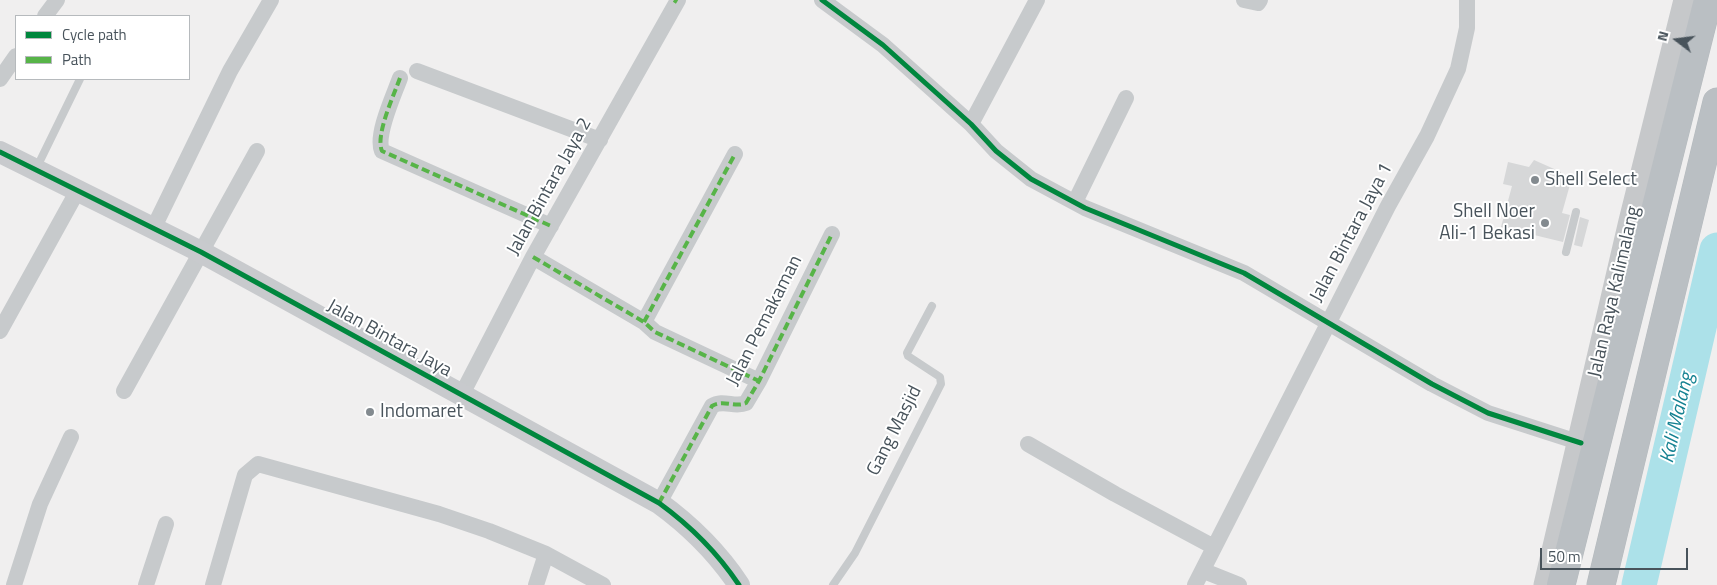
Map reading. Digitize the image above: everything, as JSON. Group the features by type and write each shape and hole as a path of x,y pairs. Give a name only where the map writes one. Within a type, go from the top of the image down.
{"highway":[{"path":"1561,585 1708,0"},
{"path":"1601,585 1717,102"}],"main road":[{"name":"Jalan Raya Kalimalang","path":"1546,585 1581,443 1631,221 1686,0"}],"street":[{"path":"46,15 57,0"},
{"path":"154,227 230,70 271,0"},
{"path":"822,0 883,44 971,124 996,151 1031,179 1074,202 1244,273 1432,384 1488,413 1581,443"},
{"path":"971,124 1037,0"},
{"path":"1244,0 1258,3 1260,0"},
{"name":"Jalan Bintara Jaya 1","path":"1195,585 1204,571 1214,547 1328,323 1427,136 1458,69 1467,28 1467,0"},
{"name":"Jalan Bintara Jaya 2","path":"461,396 533,256 552,226 676,1"},
{"path":"0,78 15,57"},
{"path":"417,71 600,140"},
{"path":"400,78 382,130 379,145 382,151 552,226"},
{"path":"1074,202 1126,98"},
{"path":"124,391 257,151"},
{"name":"Jalan Bintara Jaya","path":"0,152 201,252 659,503 702,538 721,558 739,585"},
{"path":"644,322 735,154"},
{"path":"2,324 78,190"},
{"name":"Jalan Pemakaman","path":"659,503 712,406 722,402 733,405 746,403 759,382 832,234"},
{"path":"533,256 644,322 655,332 759,382"},
{"path":"14,585 40,504 71,437"},
{"path":"1028,444 1115,494 1214,547"},
{"path":"213,585 245,475 258,464 438,514 490,531 546,554 603,585"},
{"path":"146,585 166,524"},
{"path":"536,585 546,554"},
{"path":"1204,571 1239,585"},
{"path":"0,581 10,585"}],"lane":[{"path":"36,169 80,80"},
{"path":"1566,252 1576,212"},
{"name":"Gang Masjid","path":"833,585 855,553 941,384 940,377 908,356 907,353 932,306"}],"building":[{"path":"1534,160 1561,172 1561,178 1571,181 1562,213 1570,215 1563,242 1501,227 1512,186 1503,184 1508,162 1529,167"},
{"path":"1580,217 1589,220 1582,247 1574,245"}],"waterway":[{"name":"Kali Malang","path":"1639,585 1717,250"}],"marked path":[{"path":"400,78 383,125 381,135 382,151 551,226"},
{"path":"644,322 735,154"},
{"path":"659,503 712,406 720,403 738,405 746,403 759,381 832,234"},
{"path":"533,257 644,322 655,332 759,381"}],"cycle path":[{"path":"822,0 883,45 971,124 996,151 1031,179 1085,208 1244,273 1432,384 1488,413 1581,443"},
{"path":"0,152 201,252 659,503 703,541 739,585"}],"place":[{"name":"Shell Select","path":"1535,180"},
{"name":"Shell Noer Ali-1 Bekasi","path":"1545,223"},
{"name":"Indomaret","path":"370,412"}]}
